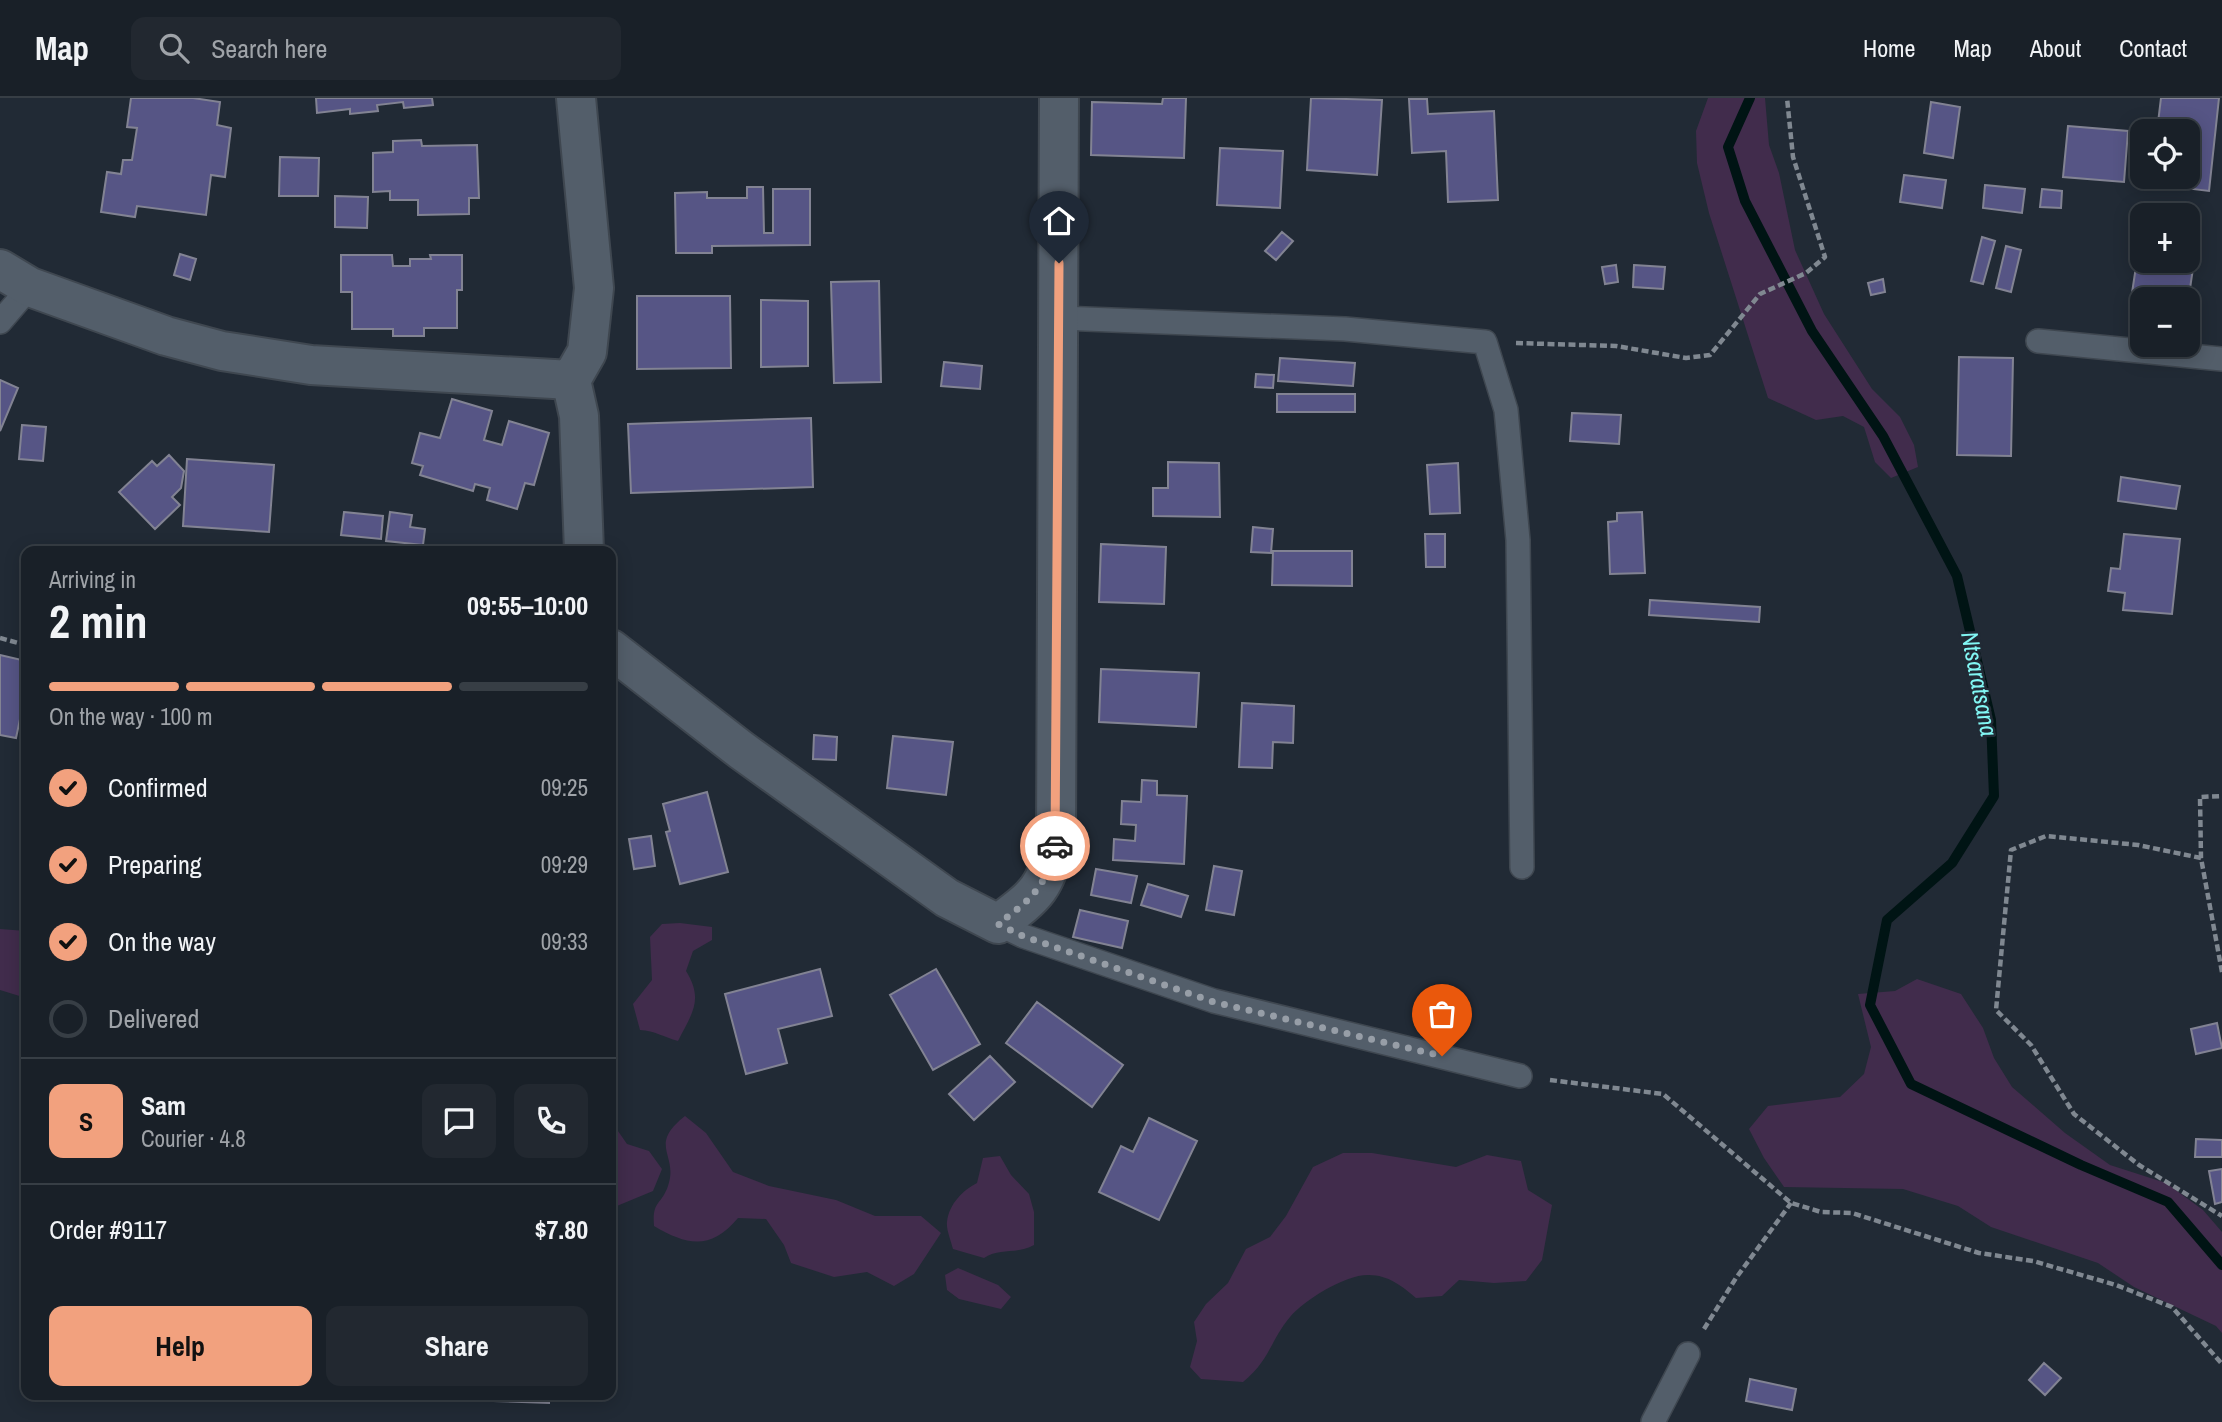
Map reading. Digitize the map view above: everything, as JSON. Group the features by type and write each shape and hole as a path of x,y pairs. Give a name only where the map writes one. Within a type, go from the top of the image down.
{"street":[{"path":"576,98 594,288 587,352 571,380 579,416 584,546"},
{"path":"616,653 741,750 947,898 998,924 1034,897 1050,872 1056,841 1059,98"},
{"path":"15,278 166,336 222,351 311,365 571,380"}],"lane":[{"path":"0,322 15,278"},
{"path":"1060,318 1345,329 1485,342 1506,410 1518,540 1522,867"},
{"path":"2038,341 2222,359"},
{"path":"998,924 1023,936 1214,1002 1520,1076"},
{"path":"1653,1422 1688,1353"}],"path":[{"path":"1485,342 1616,346 1686,358 1710,355 1760,293 1806,274 1825,257 1793,158 1787,98"},
{"path":"0,638 21,644"},
{"path":"2222,796 2200,797 2200,858 2222,972"},
{"path":"2200,858 2138,845 2046,836 2011,850 1996,1010 2031,1045 2074,1114 2139,1166 2222,1216"},
{"path":"1520,1076 1663,1094 1791,1203 1821,1212 1852,1213 1979,1253 2033,1261 2116,1285 2172,1307 2222,1364"},
{"path":"1688,1353 1735,1278 1791,1203"}],"shaded area":[{"path":"1708,98 1765,98 1769,145 1779,173 1795,250 1824,314 1872,389 1900,417 1914,445 1918,467 1891,478 1875,462 1864,427 1843,416 1816,420 1768,398 1709,213 1697,163 1696,131"},
{"path":"662,924 712,927 712,940 693,951 686,971 695,999 678,1041 640,1030 633,1004 652,980 650,937"},
{"path":"0,929 21,931 21,996 0,990"},
{"path":"1917,979 1961,994 1983,1028 1994,1058 2012,1087 2065,1133 2110,1165 2166,1183 2203,1210 2222,1232 2222,1333 2216,1326 2134,1287 2098,1263 1991,1227 1958,1206 1903,1189 1784,1187 1764,1158 1749,1129 1768,1106 1840,1097 1864,1074 1871,1047 1858,994 1895,991"},
{"path":"685,1116 706,1133 733,1172 769,1186 836,1200 875,1216 921,1216 941,1233 914,1274 894,1286 867,1272 834,1277 791,1263 784,1245 766,1219 738,1218 718,1236 699,1242 666,1233 654,1226 654,1212 668,1186 670,1175 666,1150 668,1135"},
{"path":"616,1128 627,1144 649,1151 662,1169 653,1191 616,1206"},
{"path":"1343,1153 1372,1153 1456,1167 1487,1155 1521,1161 1528,1190 1552,1205 1542,1260 1526,1281 1494,1283 1459,1280 1442,1296 1416,1298 1394,1282 1376,1275 1349,1279 1326,1289 1296,1310 1259,1366 1243,1382 1201,1379 1190,1367 1197,1341 1194,1322 1206,1304 1228,1283 1246,1249 1270,1237 1286,1216 1313,1167"},
{"path":"1000,1156 1011,1175 1029,1194 1034,1212 1034,1245 984,1258 953,1249 947,1225 951,1209 962,1194 977,1183 983,1158"},
{"path":"958,1268 998,1285 1011,1297 1001,1309 959,1299 947,1290 945,1275"}],"building":[{"path":"131,98 193,98 220,102 217,125 231,128 225,177 211,175 206,215 137,206 135,217 101,212 107,172 121,174 123,160 132,160 137,128 127,127"},
{"path":"316,98 432,98 433,105 404,108 403,102 377,105 378,111 350,114 350,109 317,113"},
{"path":"1163,98 1186,98 1184,158 1091,155 1092,102 1162,104"},
{"path":"1311,98 1382,100 1377,175 1307,170"},
{"path":"2161,98 2219,98 2209,191 2192,189 2200,189 2200,119 2158,119"},
{"path":"1409,99 1427,99 1428,114 1494,111 1498,200 1448,202 1446,151 1412,153"},
{"path":"1931,102 1960,107 1953,158 1924,153"},
{"path":"2068,126 2128,131 2124,182 2063,177"},
{"path":"421,140 422,146 477,145 479,198 469,198 469,214 418,215 418,200 390,200 390,191 373,192 373,153 393,152 393,141"},
{"path":"1220,148 1283,151 1280,208 1217,205"},
{"path":"280,157 319,158 318,196 279,196"},
{"path":"1904,175 1946,180 1942,208 1900,202"},
{"path":"1985,185 2025,189 2022,213 1983,208"},
{"path":"747,187 763,187 764,233 773,233 773,189 810,189 810,245 712,246 712,253 676,253 675,193 707,192 707,198 747,198"},
{"path":"2042,189 2062,191 2061,208 2040,207"},
{"path":"335,196 368,197 367,228 335,227"},
{"path":"1282,232 1293,241 1276,260 1265,251"},
{"path":"1982,237 1995,241 1983,284 1971,281"},
{"path":"2006,246 2021,250 2011,292 1996,288"},
{"path":"180,254 196,259 190,280 174,275"},
{"path":"341,255 392,255 393,266 410,266 410,259 431,259 430,255 462,255 462,290 457,290 457,328 424,328 424,336 393,336 393,329 352,329 352,292 341,292"},
{"path":"1616,265 1618,282 1605,284 1602,267"},
{"path":"1634,265 1665,267 1663,289 1633,287"},
{"path":"2135,273 2192,273 2190,287 2133,287"},
{"path":"1883,279 1885,292 1871,295 1868,283"},
{"path":"879,281 881,382 834,383 831,282"},
{"path":"637,296 730,296 731,368 637,369"},
{"path":"761,300 808,301 808,366 761,367"},
{"path":"1959,357 2013,358 2011,456 1957,455"},
{"path":"1280,358 1355,363 1353,386 1278,381"},
{"path":"944,362 982,366 980,389 941,386"},
{"path":"1256,374 1274,375 1273,388 1255,387"},
{"path":"0,380 18,388 0,431"},
{"path":"1277,394 1355,394 1355,412 1277,412"},
{"path":"452,399 492,411 484,440 502,445 509,421 549,433 534,485 525,483 517,509 487,500 490,488 475,484 473,491 420,475 423,466 412,463 420,433 440,438"},
{"path":"1572,413 1621,415 1619,444 1570,441"},
{"path":"811,418 813,487 631,493 628,424"},
{"path":"22,425 46,427 43,461 19,459"},
{"path":"169,455 184,471 181,488 172,497 180,505 155,529 119,492 152,461 157,466"},
{"path":"187,459 274,465 269,532 183,526"},
{"path":"1168,462 1219,463 1220,517 1153,516 1153,488 1168,488"},
{"path":"1458,463 1460,513 1430,514 1427,465"},
{"path":"2121,477 2180,486 2176,509 2118,501"},
{"path":"344,512 383,516 381,539 341,535"},
{"path":"390,512 412,515 410,527 425,529 423,545 386,541"},
{"path":"1642,512 1645,573 1610,574 1608,522 1617,521 1617,513"},
{"path":"1253,527 1273,529 1271,553 1251,552"},
{"path":"1425,534 1445,534 1445,567 1426,567"},
{"path":"2124,534 2180,539 2172,614 2123,610 2125,593 2108,591 2111,568 2120,569"},
{"path":"1101,544 1166,547 1164,604 1099,602"},
{"path":"1273,551 1352,551 1352,586 1272,585"},
{"path":"1650,600 1760,607 1759,622 1649,615"},
{"path":"0,655 21,660 21,714 16,738 0,735"},
{"path":"1101,669 1199,673 1196,727 1099,722"},
{"path":"1242,703 1294,706 1293,743 1273,742 1272,768 1239,767"},
{"path":"814,735 837,737 836,760 813,759"},
{"path":"893,736 953,742 946,795 887,788"},
{"path":"1142,780 1157,781 1157,795 1187,796 1184,864 1113,860 1114,839 1135,841 1136,825 1121,824 1122,801 1141,802"},
{"path":"707,792 728,872 680,884 666,832 670,831 663,804"},
{"path":"651,836 655,866 634,869 629,839"},
{"path":"1214,866 1242,871 1234,915 1206,910"},
{"path":"1096,869 1137,876 1131,903 1091,895"},
{"path":"1148,884 1188,896 1181,917 1141,905"},
{"path":"1080,910 1128,921 1122,948 1073,937"},
{"path":"820,969 832,1016 778,1029 787,1063 746,1074 725,994"},
{"path":"936,969 980,1044 933,1070 890,995"},
{"path":"1037,1002 1123,1065 1092,1107 1006,1043"},
{"path":"2217,1023 2222,1048 2196,1054 2191,1029"},
{"path":"990,1056 1015,1082 974,1120 949,1094"},
{"path":"1149,1118 1197,1141 1159,1220 1099,1192 1121,1146 1133,1152"},
{"path":"2196,1139 2222,1140 2222,1157 2195,1157"},
{"path":"2222,1169 2222,1202 2215,1204 2209,1171"},
{"path":"2044,1363 2061,1378 2045,1395 2029,1380"},
{"path":"1750,1379 1796,1389 1792,1410 1746,1401"},
{"path":"549,1400 549,1403 494,1401"}],"waterway":[{"name":"Ntsaratsana","path":"1750,98 1728,147 1745,201 1812,331 1883,436 1957,576 1991,720 1994,796 1952,863 1887,920 1870,1005 1911,1084 2081,1165 2168,1202 2222,1265"}],"way so far":[{"path":"1055,846 1050,872 1034,897 998,924 1023,936 1214,1002 1442,1056"}],"route":[{"path":"1055,846 1059,263"}]}
